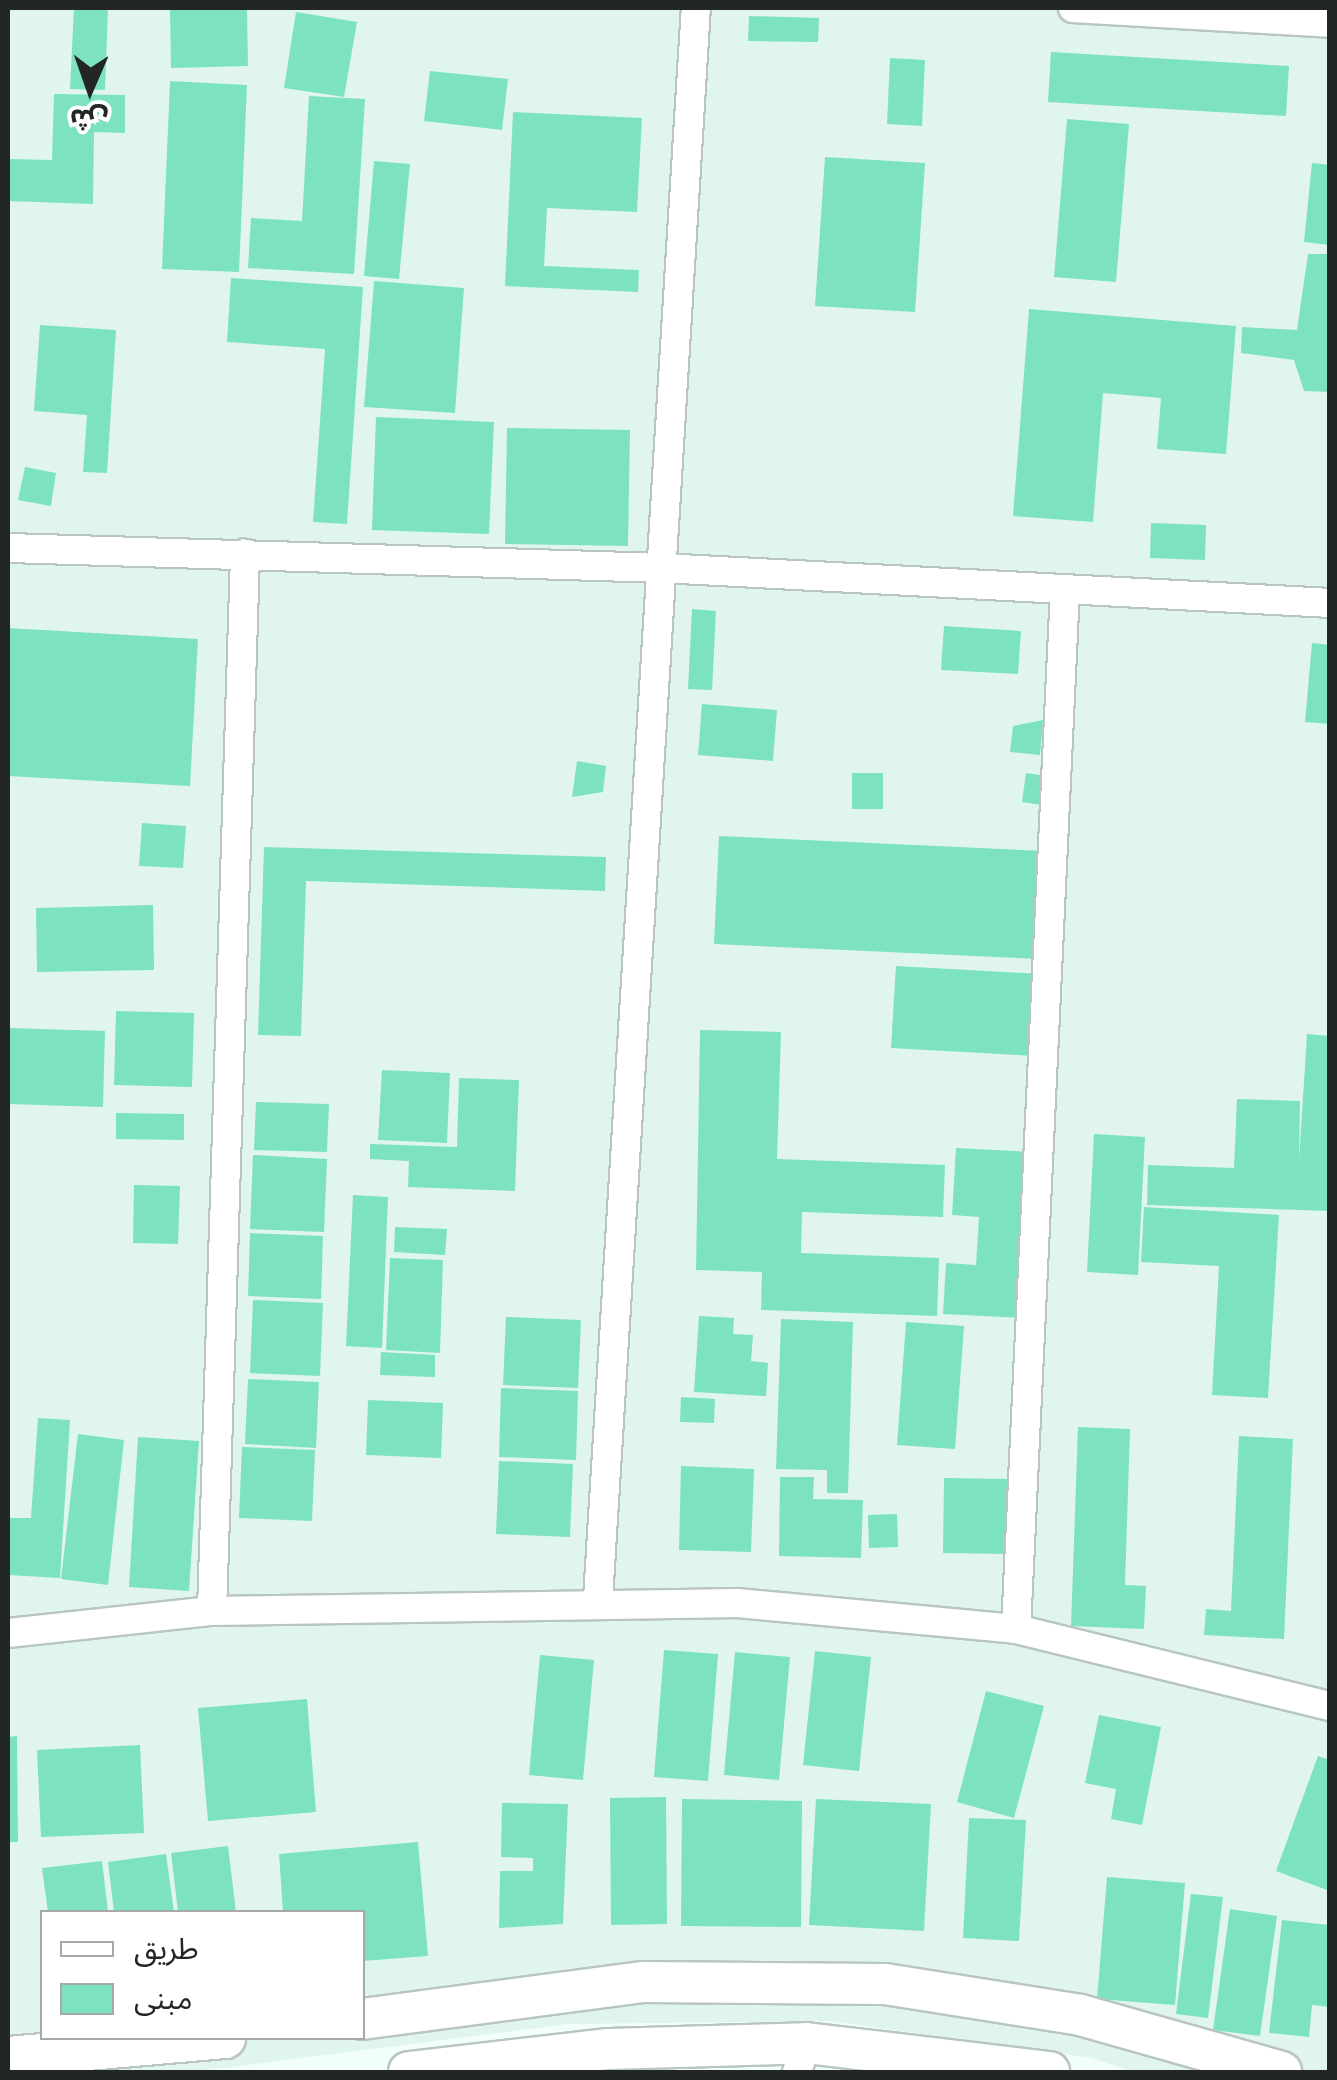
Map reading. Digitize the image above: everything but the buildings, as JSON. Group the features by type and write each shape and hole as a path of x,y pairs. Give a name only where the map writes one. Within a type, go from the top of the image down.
{"street":[{"path":"598,1599 696,8"},
{"path":"1074,8 1330,23"},
{"path":"8,548 660,568 1330,602"},
{"path":"212,1611 245,554"},
{"path":"1016,1629 1065,590"},
{"path":"8,1633 212,1611 598,1599 877,1612 1016,1629 1330,1706"},
{"path":"365,2018 644,1982 853,1982 1080,2015 1282,2072"},
{"path":"8,2057 165,2059 219,2040"},
{"path":"412,2072 609,2049 1050,2072"}],"shaded area":[{"path":"8,8 1329,8 1329,2072 1133,2072 1092,2058 830,2021 568,2024 191,2072 8,2072"}]}
